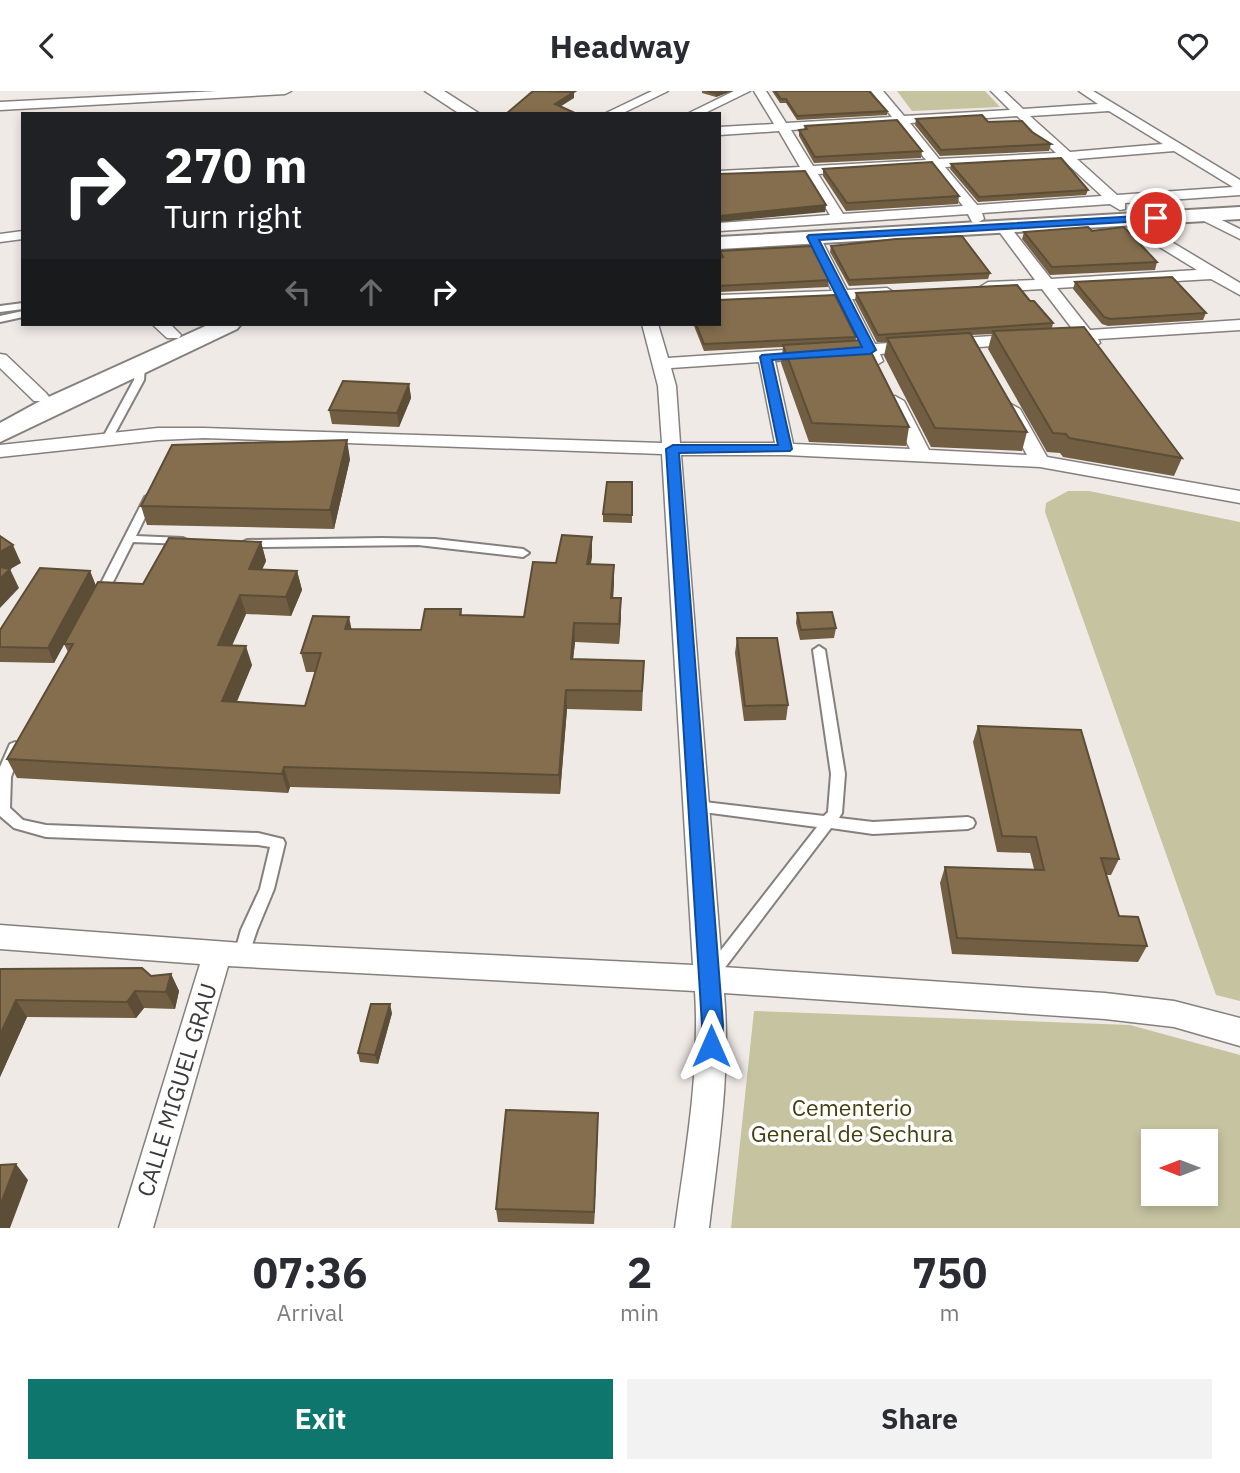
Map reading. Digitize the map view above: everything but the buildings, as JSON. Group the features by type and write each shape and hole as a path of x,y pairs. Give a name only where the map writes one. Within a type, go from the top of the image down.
{"main road":[{"path":"721,235 975,214 1240,205"},
{"path":"721,243 1002,226 1124,210 1203,215 1240,213"},
{"path":"0,418 167,329 185,326"},
{"path":"0,434 51,406 225,326"}],"street":[{"path":"0,106 285,91"},
{"path":"433,91 469,112"},
{"path":"616,111 662,91"},
{"path":"697,112 744,91"},
{"path":"760,91 840,220"},
{"path":"877,91 975,214"},
{"path":"997,91 1150,235 1240,290"},
{"path":"1085,91 1240,186"},
{"path":"721,131 1111,107"},
{"path":"721,175 1066,156 1174,147"},
{"path":"1124,210 1240,191"},
{"path":"721,227 975,214"},
{"path":"1203,215 1240,236"},
{"path":"1002,226 1101,357"},
{"path":"0,238 21,235"},
{"path":"813,237 922,454"},
{"path":"978,288 1214,274"},
{"path":"721,300 897,292"},
{"path":"662,365 870,350 976,348 1086,335 1240,325"},
{"path":"651,326 667,386 673,449 712,1025 709,1090 692,1228"},
{"path":"766,357 785,449"},
{"path":"0,359 40,397"},
{"path":"1000,390 1040,461"},
{"path":"0,451 107,439 204,433 673,449 785,449 922,454 1040,461 1240,497"},
{"path":"1180,466 1196,488"},
{"path":"0,937 230,954 708,979 1105,1006 1174,1014 1240,1032"},
{"name":"CALLE MIGUEL GRAU","path":"136,1228 230,954"}],"lane":[{"path":"0,309 21,306"},
{"path":"0,319 21,314"},
{"path":"107,439 139,380 140,365"},
{"path":"95,606 158,481"},
{"path":"131,539 196,541"},
{"path":"234,543 299,546 384,540 464,544 523,553"},
{"path":"708,979 746,925 835,813 838,775 819,650"},
{"path":"23,733 9,757 2,791 3,810 19,824 46,831 258,839 278,843 267,889 249,930 230,954"},
{"path":"696,806 826,824 909,828 968,823"}],"green space":[{"path":"897,91 985,91 1000,107 912,111"},
{"path":"1068,491 1089,491 1240,522 1240,1001 1216,995 1045,512 1046,503"},
{"name":"Cementerio General de Sechura","path":"754,1011 1130,1025 1240,1055 1240,1228 731,1228"}],"route":[{"path":"711,1046 712,1025 673,449 785,449 766,357 870,350 813,237 1156,218"}]}
